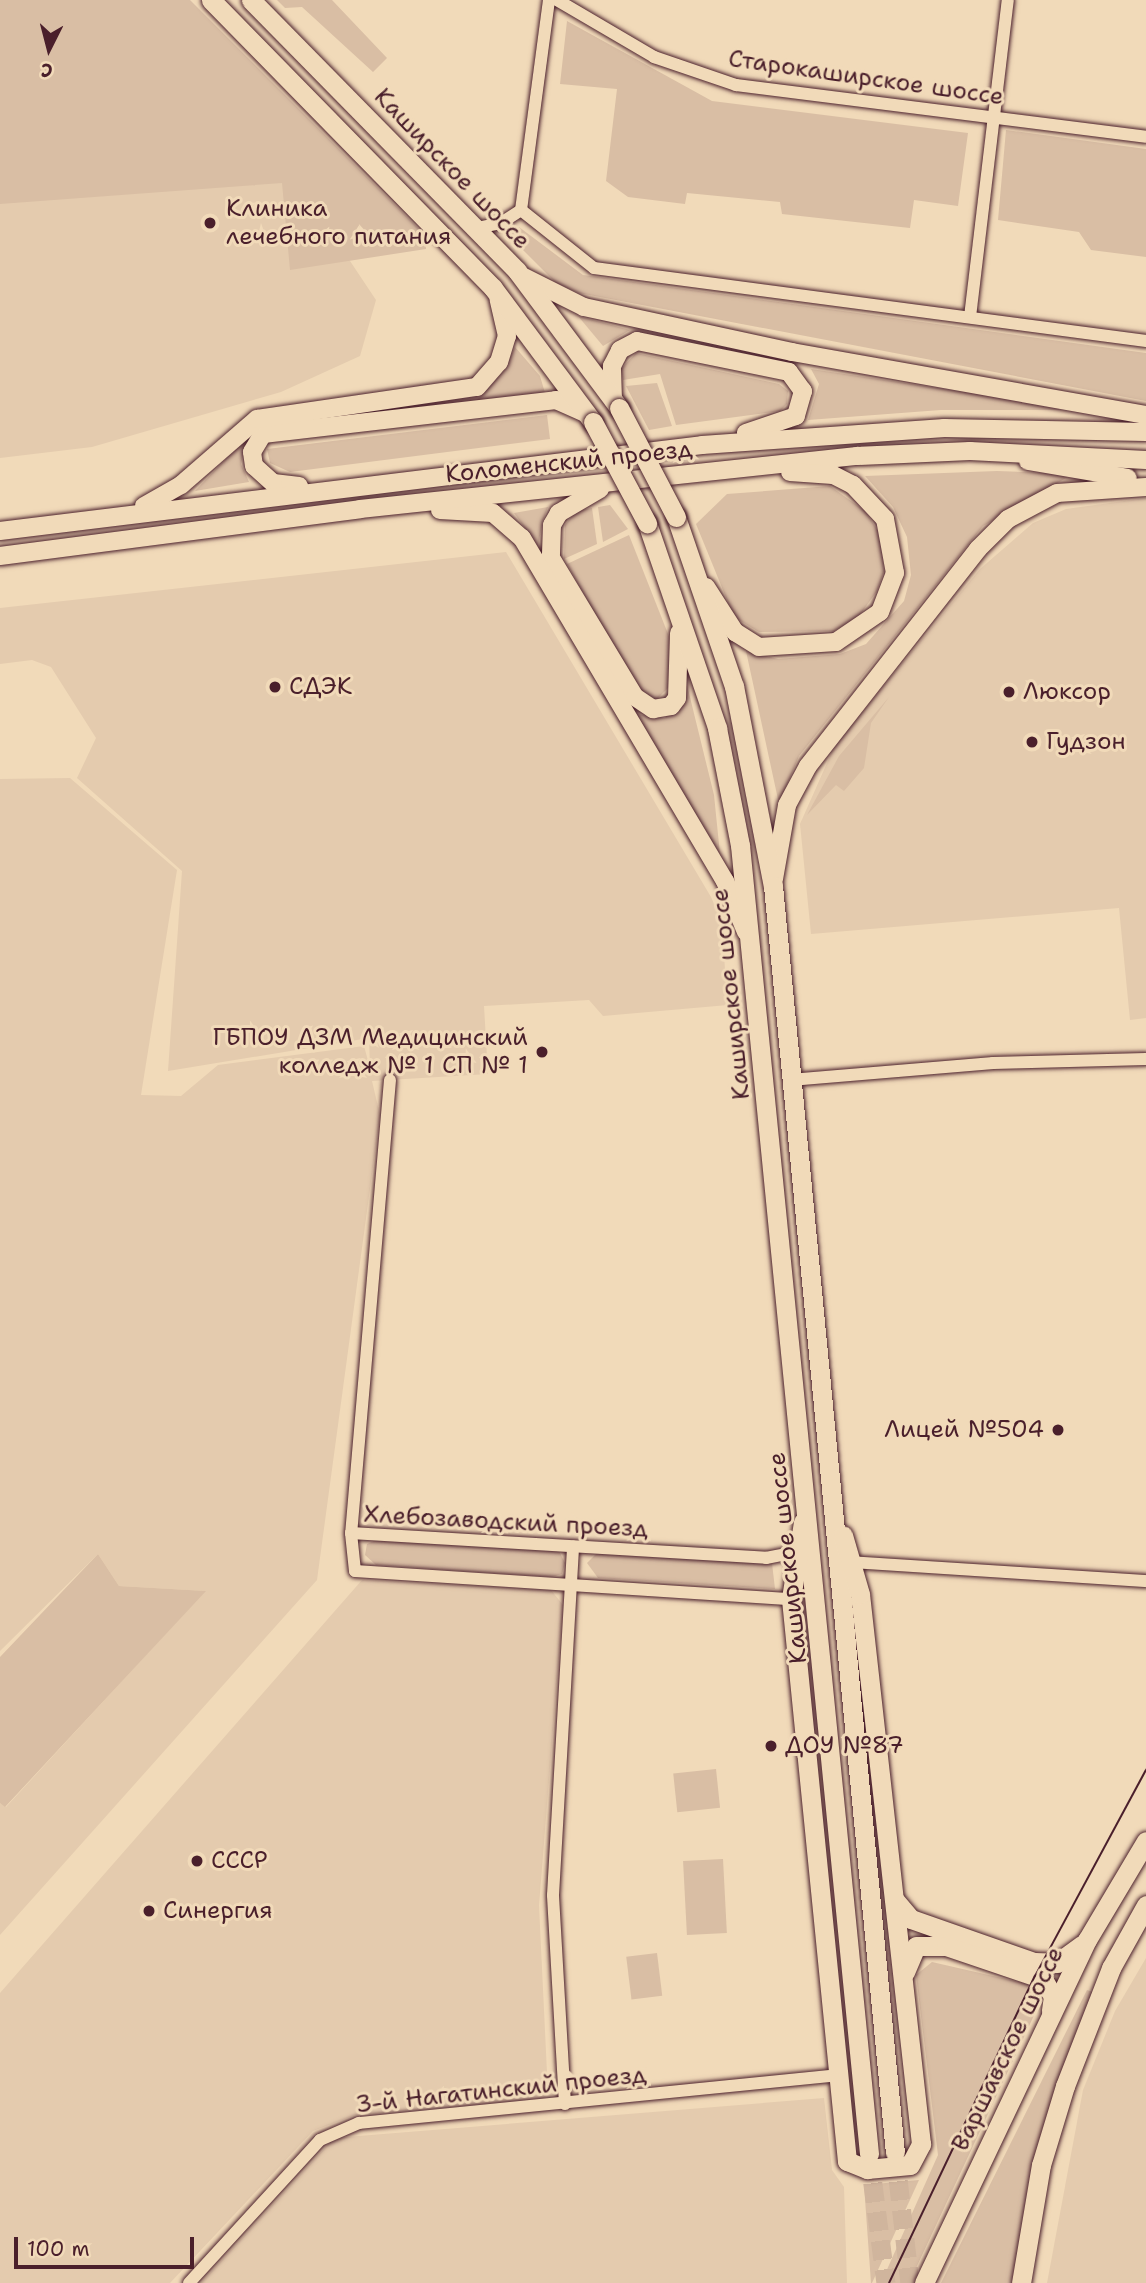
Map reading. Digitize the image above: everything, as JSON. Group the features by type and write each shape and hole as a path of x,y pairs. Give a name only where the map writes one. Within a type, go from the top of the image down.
{"main road":[{"name":"Каширское шоссе","path":"211,0 493,288 590,418 647,523 717,728 751,943 808,1497 869,2154"},
{"name":"Каширское шоссе","path":"251,0 517,271 616,404 677,517 734,686 772,886 895,2152"},
{"path":"517,271 584,307 792,352 1146,415"},
{"path":"76,521 163,498 257,419 477,387 499,362 507,336 493,288"},
{"path":"616,404 612,366 621,350 637,341 789,372 799,382 796,416 702,444"},
{"path":"327,489 263,477 254,466 255,441 274,429 548,401 567,400 590,418"},
{"name":"Коломенский проезд","path":"0,531 702,444 944,428 1146,432"},
{"path":"970,451 1146,481"},
{"name":"Коломенский проезд","path":"0,556 360,509 727,469 970,451 1146,460"},
{"path":"697,572 735,632 772,649 836,642 866,627 890,595 893,540 886,519 853,485 815,473 727,469"},
{"path":"622,480 576,498 559,513 549,545 635,697 653,709 671,706 683,677 667,577"},
{"path":"772,886 787,805 808,766 978,549 1008,519 1057,493 1146,487"},
{"path":"360,509 483,510 503,518 522,538 725,881 751,943"},
{"path":"808,1497 791,1599 847,2161 867,2169 911,2165 919,2158 903,1980 860,1594 829,1486"},
{"name":"Варшавское шоссе","path":"924,2283 1087,1940 1146,1840"},
{"path":"891,1889 898,1908 911,1919 1034,1962 1057,1964 1087,1940"},
{"path":"1021,2283 1041,2165 1065,2086 1111,1968 1146,1905"},
{"path":"903,1980 916,1946 946,1946 1043,1979 1053,1996 1050,2017"}],"street":[{"path":"477,228 502,223 521,210 549,0"},
{"name":"Старокаширское шоссе","path":"557,0 654,57 736,85 1146,137"},
{"path":"970,317 1008,0"},
{"path":"521,210 594,268 1146,341"},
{"path":"790,1080 992,1063 1146,1059"},
{"path":"351,1533 390,1080"},
{"name":"Хлебозаводский проезд","path":"791,1599 572,1584 363,1574 350,1563 351,1533 766,1558 798,1552"},
{"path":"565,2104 553,1895 573,1547"},
{"path":"850,1562 1146,1581"},
{"name":"3-й Нагатинский проезд","path":"188,2283 331,2133 359,2123 839,2075"}],"shaded area":[{"name":"Клиника лечебного питания","path":"0,0 132,0 342,249 376,300 360,356 281,392 92,447 0,458"},
{"path":"0,0 190,0 425,235 426,249 290,270 282,183 0,204"},
{"path":"277,0 332,0 387,58 373,72 302,7 285,8"},
{"path":"567,21 712,101 968,133 958,206 914,200 910,228 782,214 780,202 687,193 685,204 628,197 606,181 617,89 560,84"},
{"path":"1006,130 1146,149 1146,257 1091,250 1079,232 998,220"},
{"path":"519,227 583,275 1146,353 1146,401 579,293 556,283 509,236"},
{"path":"578,316 630,330 603,346"},
{"path":"515,347 540,376 545,393 476,401 504,371"},
{"path":"636,353 779,384 788,391 787,404 780,411 676,425 660,374 623,380 621,369"},
{"path":"811,369 1059,406 1059,410 941,410 808,420 819,384"},
{"path":"657,383 672,426 649,430 626,386"},
{"path":"547,415 550,439 290,472 270,463 267,449"},
{"path":"247,437 241,464 249,482 195,491"},
{"path":"997,471 1073,474 983,526 799,756 779,804 746,651 778,659 840,654 866,644 904,601 911,575 907,537 893,507 865,476"},
{"path":"830,486 865,511 880,534 884,571 877,591 859,616 834,631 759,632 734,617 696,524 727,494"},
{"path":"1146,498 1146,1018 1130,1020 1119,908 811,934 800,824 835,745 980,569 1033,523 1066,509"},
{"path":"610,505 628,529 603,542 598,507"},
{"path":"548,507 543,520 538,546 514,513"},
{"path":"592,508 597,544 564,559 565,525 576,511"},
{"path":"629,535 672,644 671,685 657,699 638,691 567,564"},
{"path":"506,552 711,897 721,920 728,1005 603,1016 589,1000 484,1006 488,1074 372,1081 380,1115 317,1580 0,1935 0,1803 6,1807 205,1591 119,1586 98,1554 0,1651 0,779 70,778 177,870 141,1095 181,1096 218,1065 364,1046 370,1068 369,1038 168,1071 182,871 77,778 96,738 51,667 32,660 0,664 0,608"},
{"path":"687,685 714,795 720,854 635,714 665,718"},
{"path":"889,697 871,723 864,768 844,791 836,785 807,815 839,756"},
{"path":"379,1539 559,1551 565,1563 562,1574 552,1577 376,1565 365,1555 367,1544"},
{"path":"598,1552 772,1563 775,1589 598,1578 587,1563"},
{"path":"98,1554 119,1586 206,1591 5,1807 0,1803 0,1657"},
{"path":"362,1580 551,1590 563,1605 539,1905 548,2094 541,2101 355,2115 313,2131 170,2283 0,2283 0,1993"},
{"path":"716,1769 720,1808 677,1812 673,1773"},
{"path":"723,1859 727,1933 687,1935 683,1861"},
{"path":"657,1953 662,1996 631,1999 626,1957"},
{"path":"1146,1958 1146,2283 1047,2283 1083,2090 1115,2011"},
{"path":"932,1962 1037,1986 1044,1994 909,2283 881,2283 938,2155 916,1975"},
{"path":"1087,1990 1093,1992 1015,2283 941,2283"},
{"path":"824,2098 832,2170 844,2187 847,2283 201,2283 334,2138"},
{"path":"919,2180 872,2283 871,2283 864,2185"}],"tunnel":[{"path":"895,2152 910,2283"},
{"path":"869,2154 886,2283"}],"tram line":[{"path":"889,2283 1035,1976 1146,1770"}],"place":[{"name":"Клиника лечебного питания","path":"210,223"},
{"name":"СДЭК","path":"275,687"},
{"name":"Люксор","path":"1009,692"},
{"name":"Гудзон","path":"1032,742"},
{"name":"ГБПОУ ДЗМ Медицинский колледж № 1 СП № 1","path":"542,1052"},
{"name":"Лицей №504","path":"1058,1430"},
{"name":"ДОУ №87","path":"771,1746"},
{"name":"СССР","path":"197,1861"},
{"name":"Синергия","path":"149,1911"}]}
